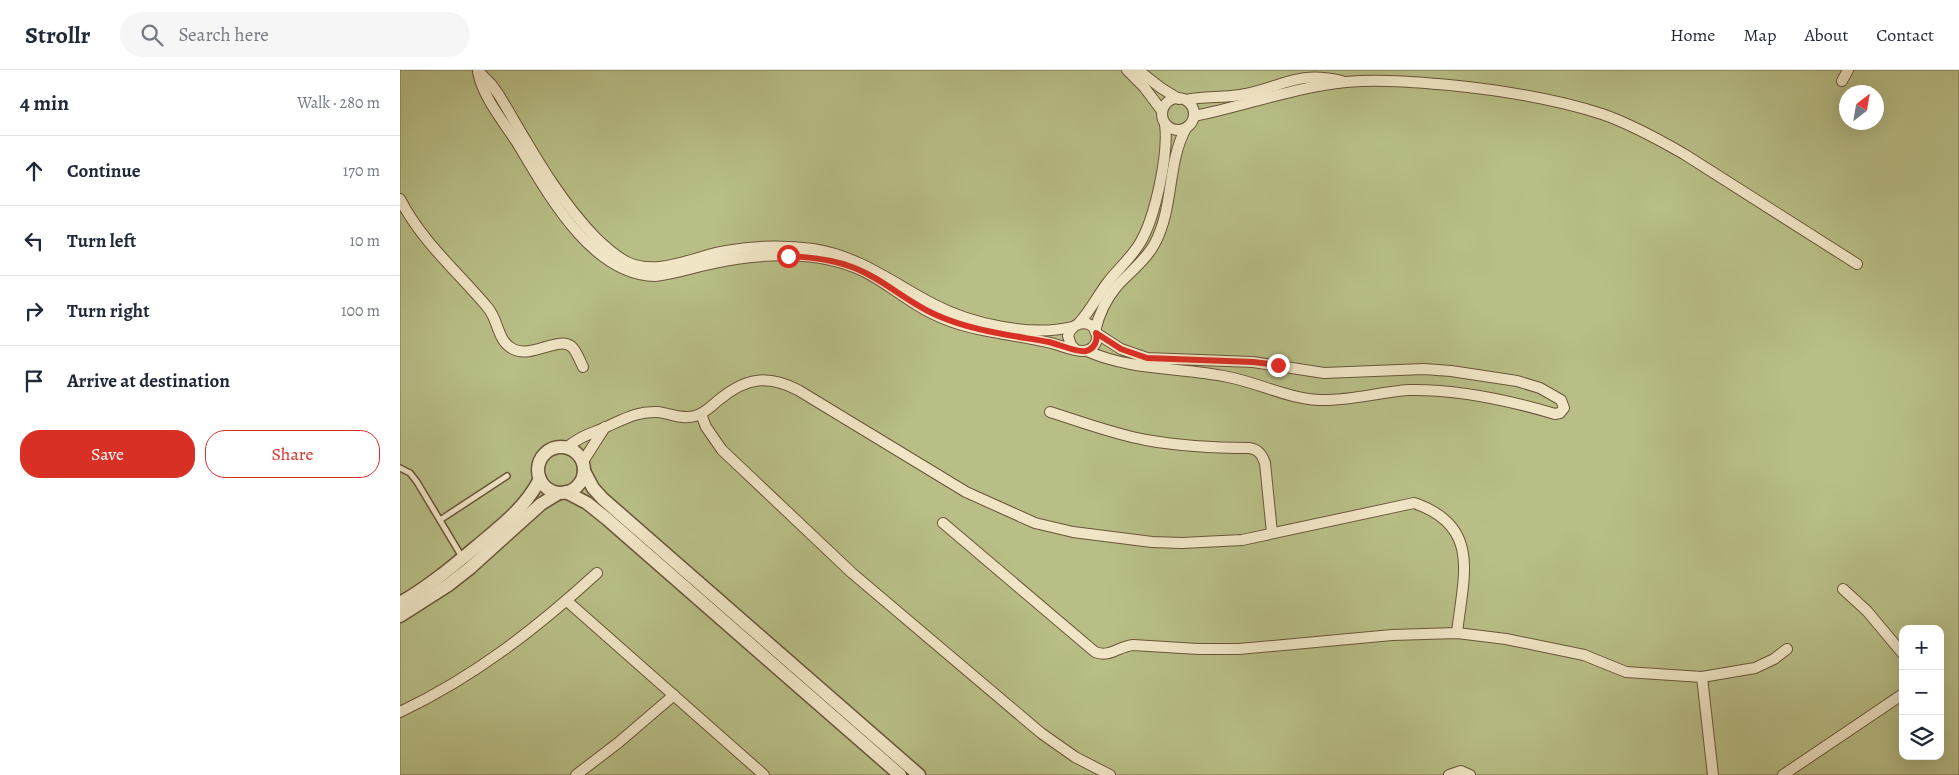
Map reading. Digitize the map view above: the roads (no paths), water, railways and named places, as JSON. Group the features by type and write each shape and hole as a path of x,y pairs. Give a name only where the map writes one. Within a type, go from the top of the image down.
{"street":[{"path":"1127,70 1144,87 1162,111 1163,120 1166,124 1173,130 1186,128"},
{"path":"1087,350 1094,346 1101,313 1111,294 1143,260 1159,235 1166,214 1180,143 1186,128 1193,121 1194,116 1192,107 1182,99 1161,88 1138,70"},
{"path":"1842,81 1848,70"},
{"path":"477,71 495,90 564,201 603,245 627,262 643,267 658,267 743,249 783,247 813,249 857,261 873,268 934,305 960,316 1033,331 1053,331 1089,324 1096,332 1127,352 1156,359 1260,362 1319,373 1424,369 1504,378 1540,388 1561,400 1564,408 1560,413 1555,414 1517,403 1479,396 1430,391 1392,392 1334,400 1300,398 1232,378 1122,363 1087,350 976,329 950,321 918,306 863,272 850,266 823,259 788,256 752,257 655,276 639,275 625,270 599,253 562,212 486,94 477,71"},
{"path":"1162,111 1167,103 1182,99 1238,96 1281,88 1345,82 1401,82 1466,87 1570,105 1631,126 1684,154 1856,264"},
{"path":"1194,116 1242,106 1281,88"},
{"path":"1075,349 1068,336 1090,311 1108,282 1131,256 1147,229 1157,196 1166,143 1166,124"},
{"path":"400,199 412,221 433,248 489,309 497,322 501,336 508,346 513,350 525,352 566,344 573,348 583,367"},
{"path":"566,448 581,436 605,428 620,419 641,413 658,412 683,418 701,414 725,395 742,385 754,380 776,381 798,390 966,492 1036,523 1099,536 1152,542 1190,543 1242,540 1414,503 1438,514 1455,531 1464,554 1457,633"},
{"path":"1050,412 1145,440 1198,447 1249,448 1256,450 1260,453 1265,463 1272,533"},
{"path":"701,414 722,450 852,572 1041,733 1075,757 1110,775"},
{"path":"400,616 455,580 541,504 576,487 580,482 583,467 592,444 605,428"},
{"path":"895,772 608,519 587,503 548,489 540,479 538,467 543,455 553,449 566,448 576,453 593,488 602,499 919,775"},
{"path":"400,603 431,583 521,508 540,479"},
{"path":"943,523 1099,654 1109,654 1123,647 1134,645 1198,649 1239,649 1392,635 1457,633 1506,639 1578,654 1626,672 1702,677 1755,668 1774,660 1787,649"},
{"path":"400,712 457,682 536,626 597,573"},
{"path":"1843,589 1867,611 1899,649"},
{"path":"567,601 764,775"},
{"path":"1702,677 1713,775"},
{"path":"576,775 618,743 674,695"},
{"path":"1782,775 1899,697"},
{"path":"1449,775 1461,771 1470,775"}],"lane":[{"path":"400,468 414,477 462,558"},
{"path":"440,520 507,476"}]}
